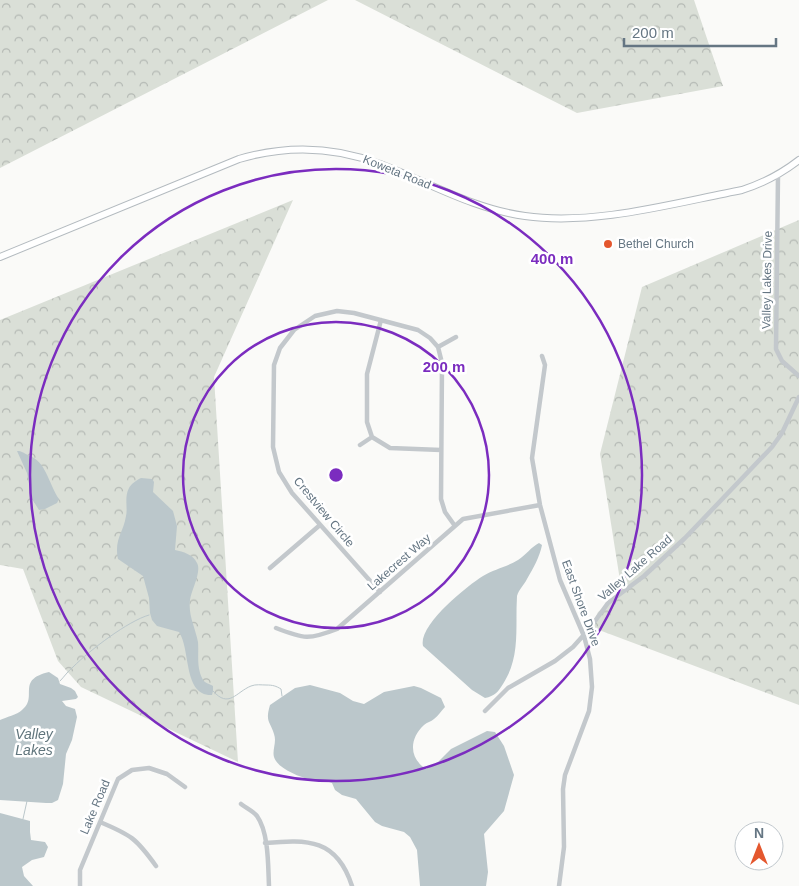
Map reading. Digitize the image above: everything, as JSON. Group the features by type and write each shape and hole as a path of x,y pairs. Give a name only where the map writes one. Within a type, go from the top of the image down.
{"street":[{"name":"Koweta Road","path":"0,257 239,159 272,150 313,149 353,155 380,164 480,206 511,214 543,218 583,218 742,190 761,184 799,160"},
{"name":"Valley Lakes Drive","path":"778,175 776,349 782,361 799,376"},
{"name":"Crestview Circle","path":"380,592 292,493 279,472 273,447 274,365 280,348 294,330 315,316 337,311 354,313 418,330 430,338 438,347"},
{"path":"381,320 367,374 367,422 372,437 390,448 441,450"},
{"path":"455,526 444,512 441,499 442,363 438,347 456,337"},
{"name":"East Shore Drive","path":"542,356 545,365 532,458 540,505 560,580 584,636 590,659 592,687 589,711 565,775 563,789 564,847 559,886"},
{"name":"Valley Lake Road","path":"484,711 508,688 555,661 573,647 584,636 608,603 644,576 685,538 772,447 782,433 799,397"},
{"path":"360,445 372,437"},
{"name":"Lakecrest Way","path":"276,628 300,638 318,636 337,629 463,519 540,505"},
{"path":"270,568 320,524"},
{"name":"Lake Road","path":"80,886 80,870 118,779 132,770 149,768 167,774 186,787"},
{"path":"241,804 256,815 264,834 269,886"},
{"path":"100,822 126,833 140,844 156,866"},
{"path":"265,843 295,840 321,845 338,857 352,886"}],"green space":[{"path":"0,0 328,0 0,168"},
{"path":"355,0 694,0 723,86 577,113"},
{"path":"293,200 214,377 238,762 81,687 58,661 23,569 0,565 0,320"},
{"path":"799,220 799,705 591,627 598,612 622,593 600,454 642,287"}],"water":[{"path":"17,451 34,458 43,468 59,499 57,503 39,510 32,499 27,473"},
{"path":"141,478 152,479 154,482 153,492 173,511 177,526 175,550 190,555 198,567 190,600 190,611 198,642 199,671 204,681 213,686 212,695 203,693 196,688 189,671 183,640 179,632 157,626 152,620 143,576 118,559 117,546 125,522 128,491 131,485"},
{"path":"539,543 542,545 538,558 517,596 515,652 509,673 494,695 485,698 472,690 423,646 423,637 436,617 466,588 487,574 518,560"},
{"name":"Valley Lakes","path":"49,672 58,678 60,684 75,691 78,697 62,701 66,706 75,709 77,717 72,740 66,754 63,784 58,800 46,803 0,800 0,720 20,712 29,700 29,689 33,679"},
{"path":"310,685 340,693 353,701 364,704 384,692 414,686 441,698 445,707 432,721 425,724 419,730 414,742 413,748 416,759 426,769 438,762 451,749 487,731 495,732 504,746 514,775 504,811 484,834 488,872 486,886 420,886 417,850 410,837 404,832 375,822 356,799 342,795 335,790 332,783 300,776 279,765 274,757 275,737 268,718 270,705 295,688"},
{"path":"0,813 30,821 31,840 45,842 48,847 44,857 32,860 22,867 24,876 33,886 0,886"}],"waterway":[{"path":"60,681 99,645 131,623 149,615"},
{"path":"213,691 224,699 228,699 253,685 271,685 281,689 282,696"},
{"path":"23,819 27,801"}],"place":[{"name":"Bethel Church","path":"608,244"}]}
